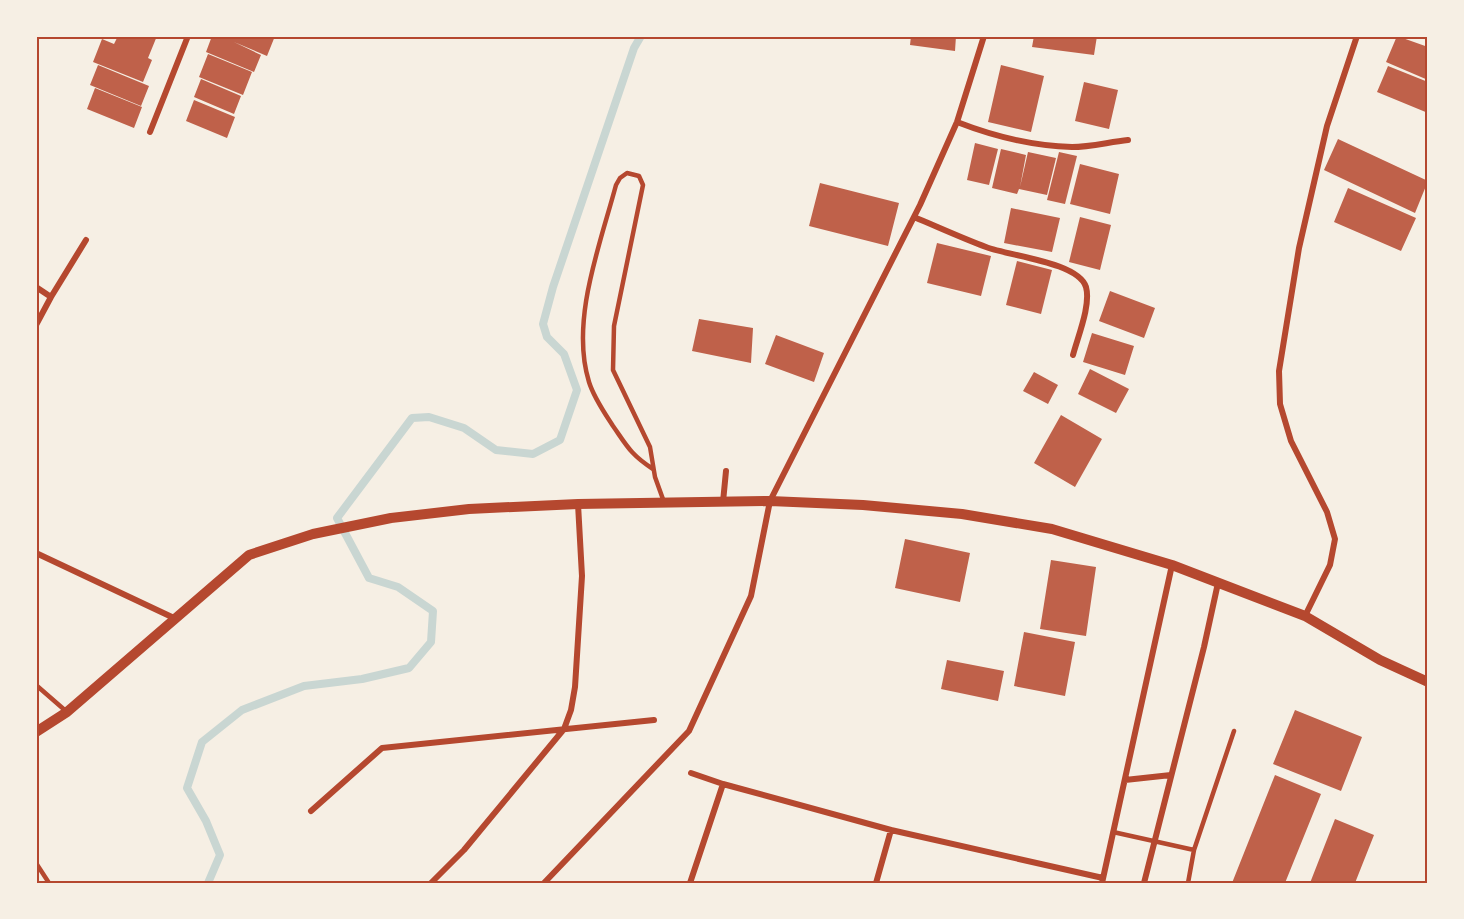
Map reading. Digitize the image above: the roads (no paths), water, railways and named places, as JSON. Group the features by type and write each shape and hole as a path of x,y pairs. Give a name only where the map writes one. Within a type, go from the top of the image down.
{"street":[{"path":"150,132 188,36"},
{"path":"544,883 689,731 752,596 770,501 914,217 957,122 984,36"},
{"path":"1305,616 1330,565 1335,539 1327,512 1291,441 1280,404 1279,371 1299,248 1327,126 1357,36"},
{"path":"957,122 986,133 1050,145 1074,147 1128,140"},
{"path":"914,217 988,248 1058,266 1080,276 1086,287 1087,302 1073,355"},
{"path":"36,325 86,240"},
{"path":"36,287 51,297"},
{"path":"723,503 726,471"},
{"path":"36,732 67,712 249,555 313,534 391,518 469,509 578,504 770,501 863,505 962,514 1052,529 1173,565 1305,616 1380,660 1428,682"},
{"path":"431,883 464,850 564,729 571,710 575,687 582,576 578,504"},
{"path":"36,553 174,618"},
{"path":"691,773 723,784 891,830 1103,880 1173,565"},
{"path":"1144,883 1218,583"},
{"path":"311,811 382,748 654,720"},
{"path":"1125,780 1171,775"},
{"path":"690,883 723,784"},
{"path":"876,883 891,830"}],"lane":[{"path":"653,469 635,457 601,409 589,383 582,352 582,337 592,273 616,185 627,173 639,176 643,185 614,326 614,370 650,447 653,469 664,504"},
{"path":"36,685 67,712"},
{"path":"1188,883 1194,850 1234,731"},
{"path":"1113,832 1194,850"},
{"path":"36,863 49,883"}],"waterway":[{"path":"208,883 220,855 206,821 187,788 202,742 242,710 304,686 362,679 409,668 431,642 433,611 398,587 369,578 337,518 412,418 429,417 464,428 496,450 533,454 560,440 577,390 564,354 547,337 543,324 553,287 634,48 641,36"}]}
